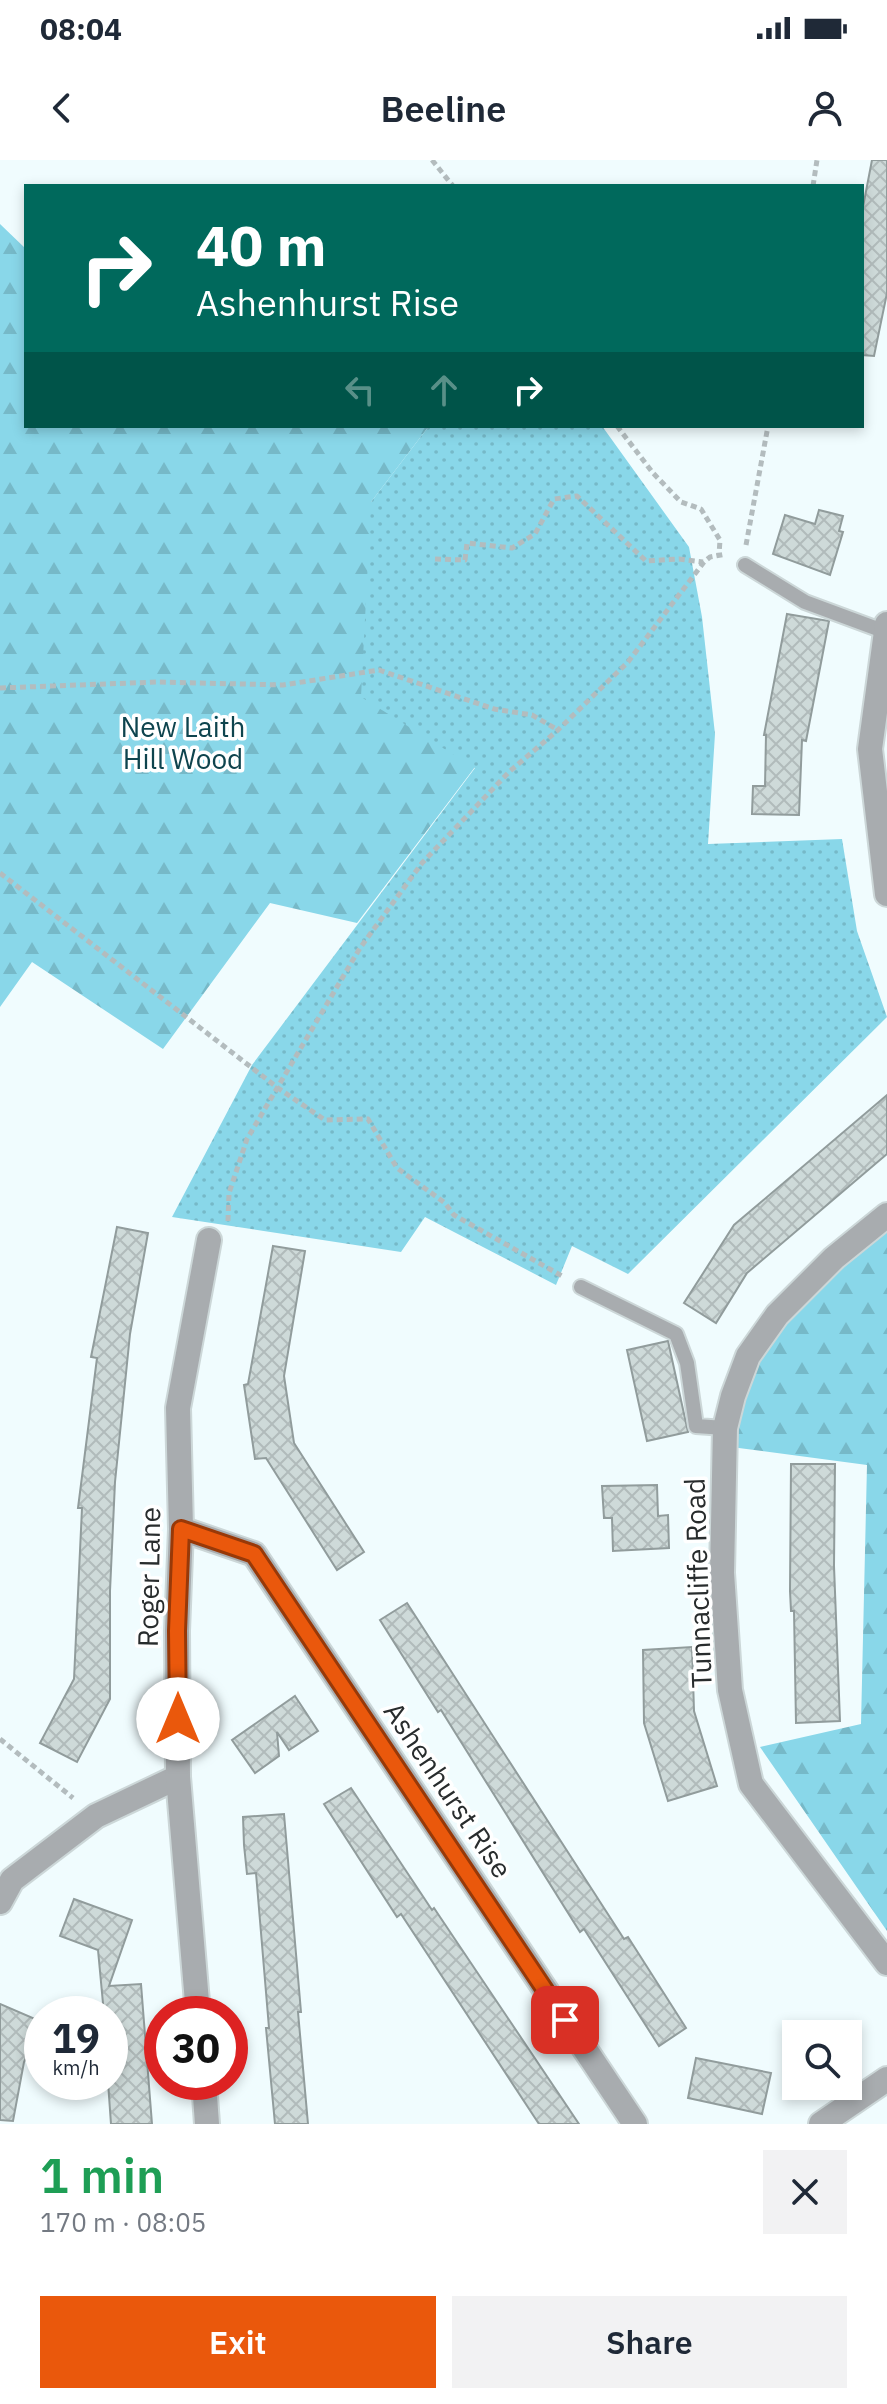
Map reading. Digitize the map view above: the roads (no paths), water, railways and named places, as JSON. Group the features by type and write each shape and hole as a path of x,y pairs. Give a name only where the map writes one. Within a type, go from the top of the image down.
{"street":[{"path":"886,628 870,749 887,894"},
{"name":"Tunnacliffe Road","path":"887,1215 834,1258 777,1315 748,1356 725,1428 722,1573 730,1690 751,1784 887,1963"},
{"name":"Roger Lane","path":"196,1996 178,1777 177,1631 181,1529 178,1408 209,1240"},
{"name":"Ashenhurst Rise","path":"181,1529 254,1554 635,2124"},
{"path":"0,1902 12,1880 96,1816 178,1777"},
{"path":"821,2124 887,2079"},
{"path":"205,2100 207,2124"}],"lane":[{"path":"745,565 805,602 886,628"},
{"path":"581,1287 676,1334 687,1363 696,1426 725,1428"}],"park label":[{"name":"New Laith Hill Wood","path":"183,743"}]}
